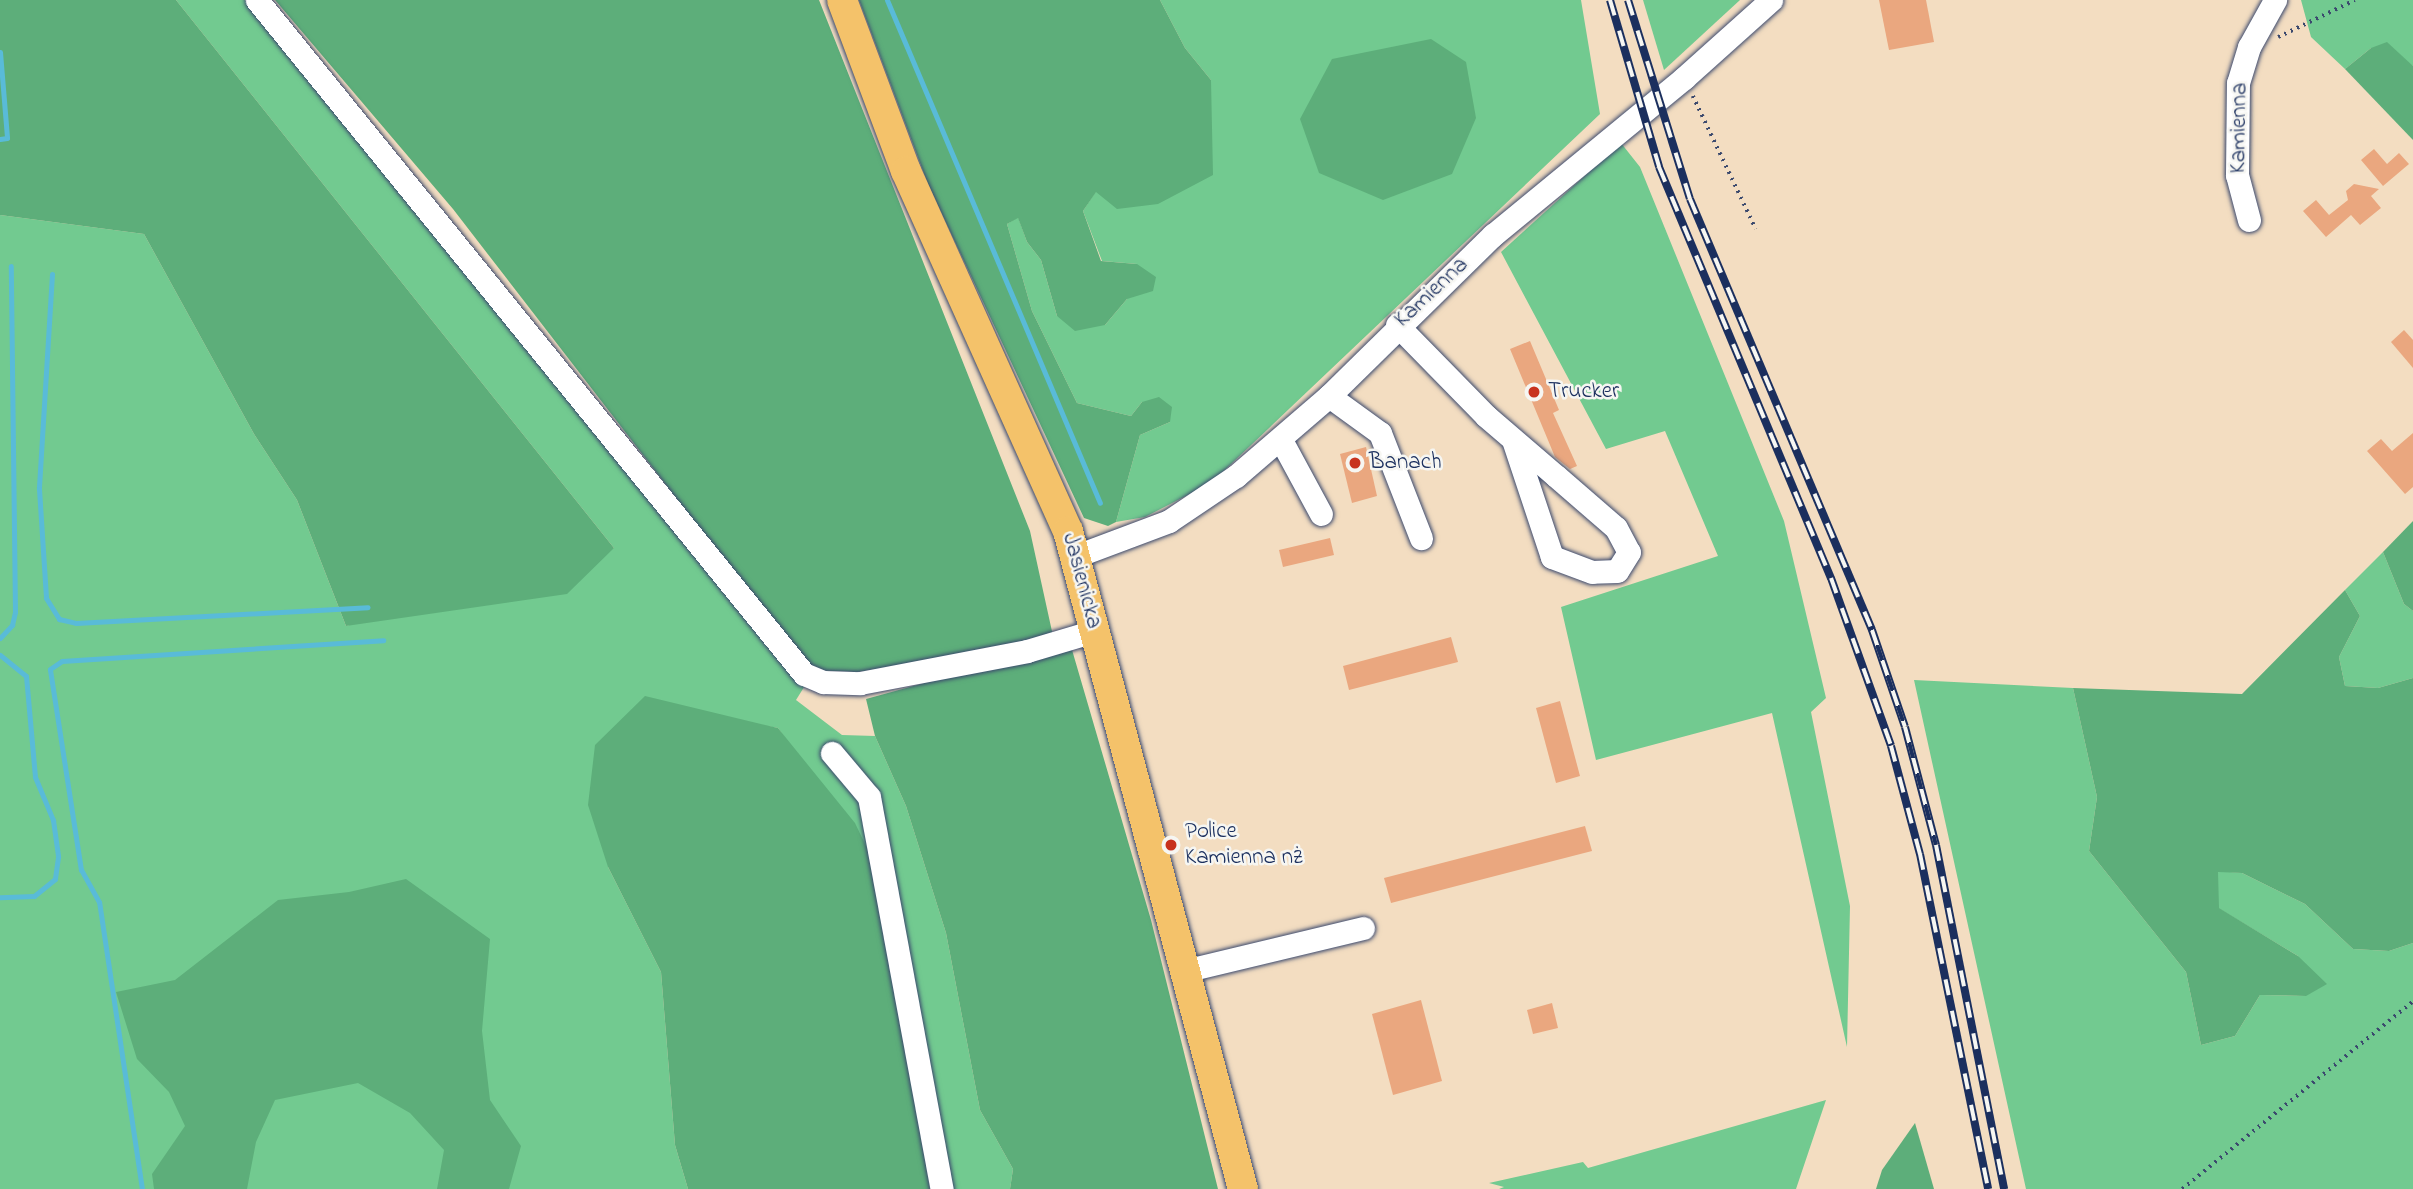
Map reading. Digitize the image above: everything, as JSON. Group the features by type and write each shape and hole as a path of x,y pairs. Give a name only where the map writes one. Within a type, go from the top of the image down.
{"main road":[{"name":"Jasienicka","path":"842,0 905,171 1041,464 1076,556 1243,1189"}],"street":[{"path":"257,0 804,674 823,682 860,683 1027,651 1094,631"},
{"name":"Kamienna","path":"1076,556 1169,521 1206,499 1281,440 1493,235 1685,78 1771,0"},
{"name":"Kamienna","path":"2249,220 2236,176 2238,83 2249,47 2275,0"},
{"path":"1397,325 1513,440 1616,528 1629,552 1617,571 1592,572 1552,557 1513,440"},
{"path":"1329,396 1380,433 1421,538"},
{"path":"1281,440 1321,514"},
{"path":"832,753 869,797 943,1189"},
{"path":"1184,971 1363,928"}],"path":[{"path":"2249,47 2295,32 2355,0"},
{"path":"1685,78 1756,229"},
{"path":"2182,1189 2413,1001"}],"green space":[{"path":"0,0 176,0 614,548 567,594 346,626 297,500 254,434 144,234 0,215"},
{"path":"176,0 245,0 806,684 796,700 842,735 875,736 906,806 946,933 980,1110 1013,1169 1010,1189 930,1189 874,863 778,728 730,720 608,867 661,972 675,1145 688,1189 0,1189 0,215 144,234 254,434 297,500 346,626 614,548"},
{"path":"275,0 819,0 1030,531 1053,636 972,656 857,672 809,670 453,209"},
{"path":"859,0 1160,0 1185,48 1211,80 1213,175 1158,204 1117,209 1096,192 1083,211 1101,261 1137,264 1156,277 1153,291 1127,299 1105,325 1075,331 1057,316 1041,260 1027,242 1018,218 1007,224 1032,311 1077,403 1131,416 1142,402 1159,397 1172,407 1170,422 1140,435 1116,522 1108,526 1084,518 928,184"},
{"path":"1160,0 1581,0 1600,114 1211,483 1145,517 1116,522 1140,435 1170,422 1142,402 1131,416 1077,403 1032,311 1007,224 1018,217 1027,242 1041,260 1057,316 1105,325 1127,299 1137,264 1102,261 1083,211 1096,191 1211,80 1185,48"},
{"path":"1643,0 1740,0 1664,70"},
{"path":"2301,0 2413,0 2413,66 2371,48 2345,69 2311,37"},
{"path":"1431,39 1466,62 1476,118 1452,174 1383,200 1319,173 1300,119 1332,59"},
{"path":"2387,42 2413,66 2413,140 2345,69 2371,48"},
{"path":"1621,143 1640,167 1784,521 1826,698 1811,712 1850,906 1847,1047 1772,713 1596,760 1561,607 1718,556 1665,431 1606,449 1501,252"},
{"path":"2413,521 2413,611 2404,604 2383,552"},
{"path":"2383,552 2404,604 2413,611 2413,678 2378,688 2345,686 2339,657 2360,616 2345,590"},
{"path":"2345,590 2360,616 2339,657 2345,686 2378,688 2413,678 2413,943 2389,951 2353,949 2305,904 2242,873 2218,872 2219,908 2298,956 2327,984 2306,996 2260,995 2235,1036 2201,1045 2186,972 2089,851 2097,797 2073,688 2242,694"},
{"path":"1070,643 1151,920 1218,1189 1010,1189 1013,1169 980,1110 946,933 906,806 875,736 866,699"},
{"path":"1914,680 2073,688 2097,797 2089,851 2186,972 2201,1045 2235,1036 2260,995 2306,996 2298,956 2218,908 2218,871 2242,873 2305,904 2353,949 2389,951 2413,943 2413,1189 2026,1189"},
{"path":"645,696 778,728 855,823 874,863 930,1189 688,1189 675,1145 661,972 608,867 588,805 595,745"},
{"path":"406,879 490,939 482,1031 490,1100 521,1146 509,1189 437,1189 444,1150 410,1113 358,1083 275,1100 256,1142 247,1189 154,1189 152,1174 185,1126 169,1092 137,1059 116,992 175,980 278,900 349,892"},
{"path":"1826,1100 1796,1189 1499,1189 1504,1187 1489,1183 1583,1162 1588,1168"},
{"path":"1915,1123 1934,1189 1876,1189 1882,1170"}],"building":[{"path":"1879,0 1926,0 1934,42 1889,50"},
{"path":"2374,149 2387,164 2399,153 2409,164 2383,186 2361,160"},
{"path":"2354,184 2379,189 2371,196 2381,208 2360,225 2351,215 2326,237 2303,211 2316,200 2329,215 2348,200 2346,191"},
{"path":"2404,330 2413,340 2413,368 2391,342"},
{"path":"1530,341 1559,410 1553,413 1577,466 1570,469 1555,457 1510,349"},
{"path":"2413,433 2413,487 2405,494 2367,451 2381,439 2392,451"},
{"path":"1366,447 1377,496 1352,503 1340,454"},
{"path":"1330,538 1334,555 1283,567 1279,550"},
{"path":"1451,637 1458,662 1349,690 1343,666"},
{"path":"1560,701 1580,776 1556,783 1536,708"},
{"path":"1585,826 1592,851 1391,903 1384,878"},
{"path":"1421,1000 1442,1081 1393,1095 1372,1014"},
{"path":"1552,1003 1558,1028 1533,1034 1527,1010"}],"waterway":[{"path":"887,0 1100,503"},
{"path":"0,52 7,138 0,139"},
{"path":"0,638 12,625 15,612 11,266"},
{"path":"52,274 39,489 46,598 59,619 76,623 368,607"},
{"path":"142,1189 99,902 81,870 50,669 62,661 383,640"},
{"path":"0,655 26,676 35,777 53,820 58,857 55,879 34,896 0,897"}],"railway":[{"path":"1610,0 1659,167 1831,578 1891,746 1920,854 1988,1189"},
{"path":"1628,0 1690,199 1872,630 1905,727 1936,845 2004,1189"}],"place":[{"name":"Trucker","path":"1534,392"},
{"name":"Banach","path":"1355,463"},
{"name":"Police Kamienna nż","path":"1171,845"}]}
